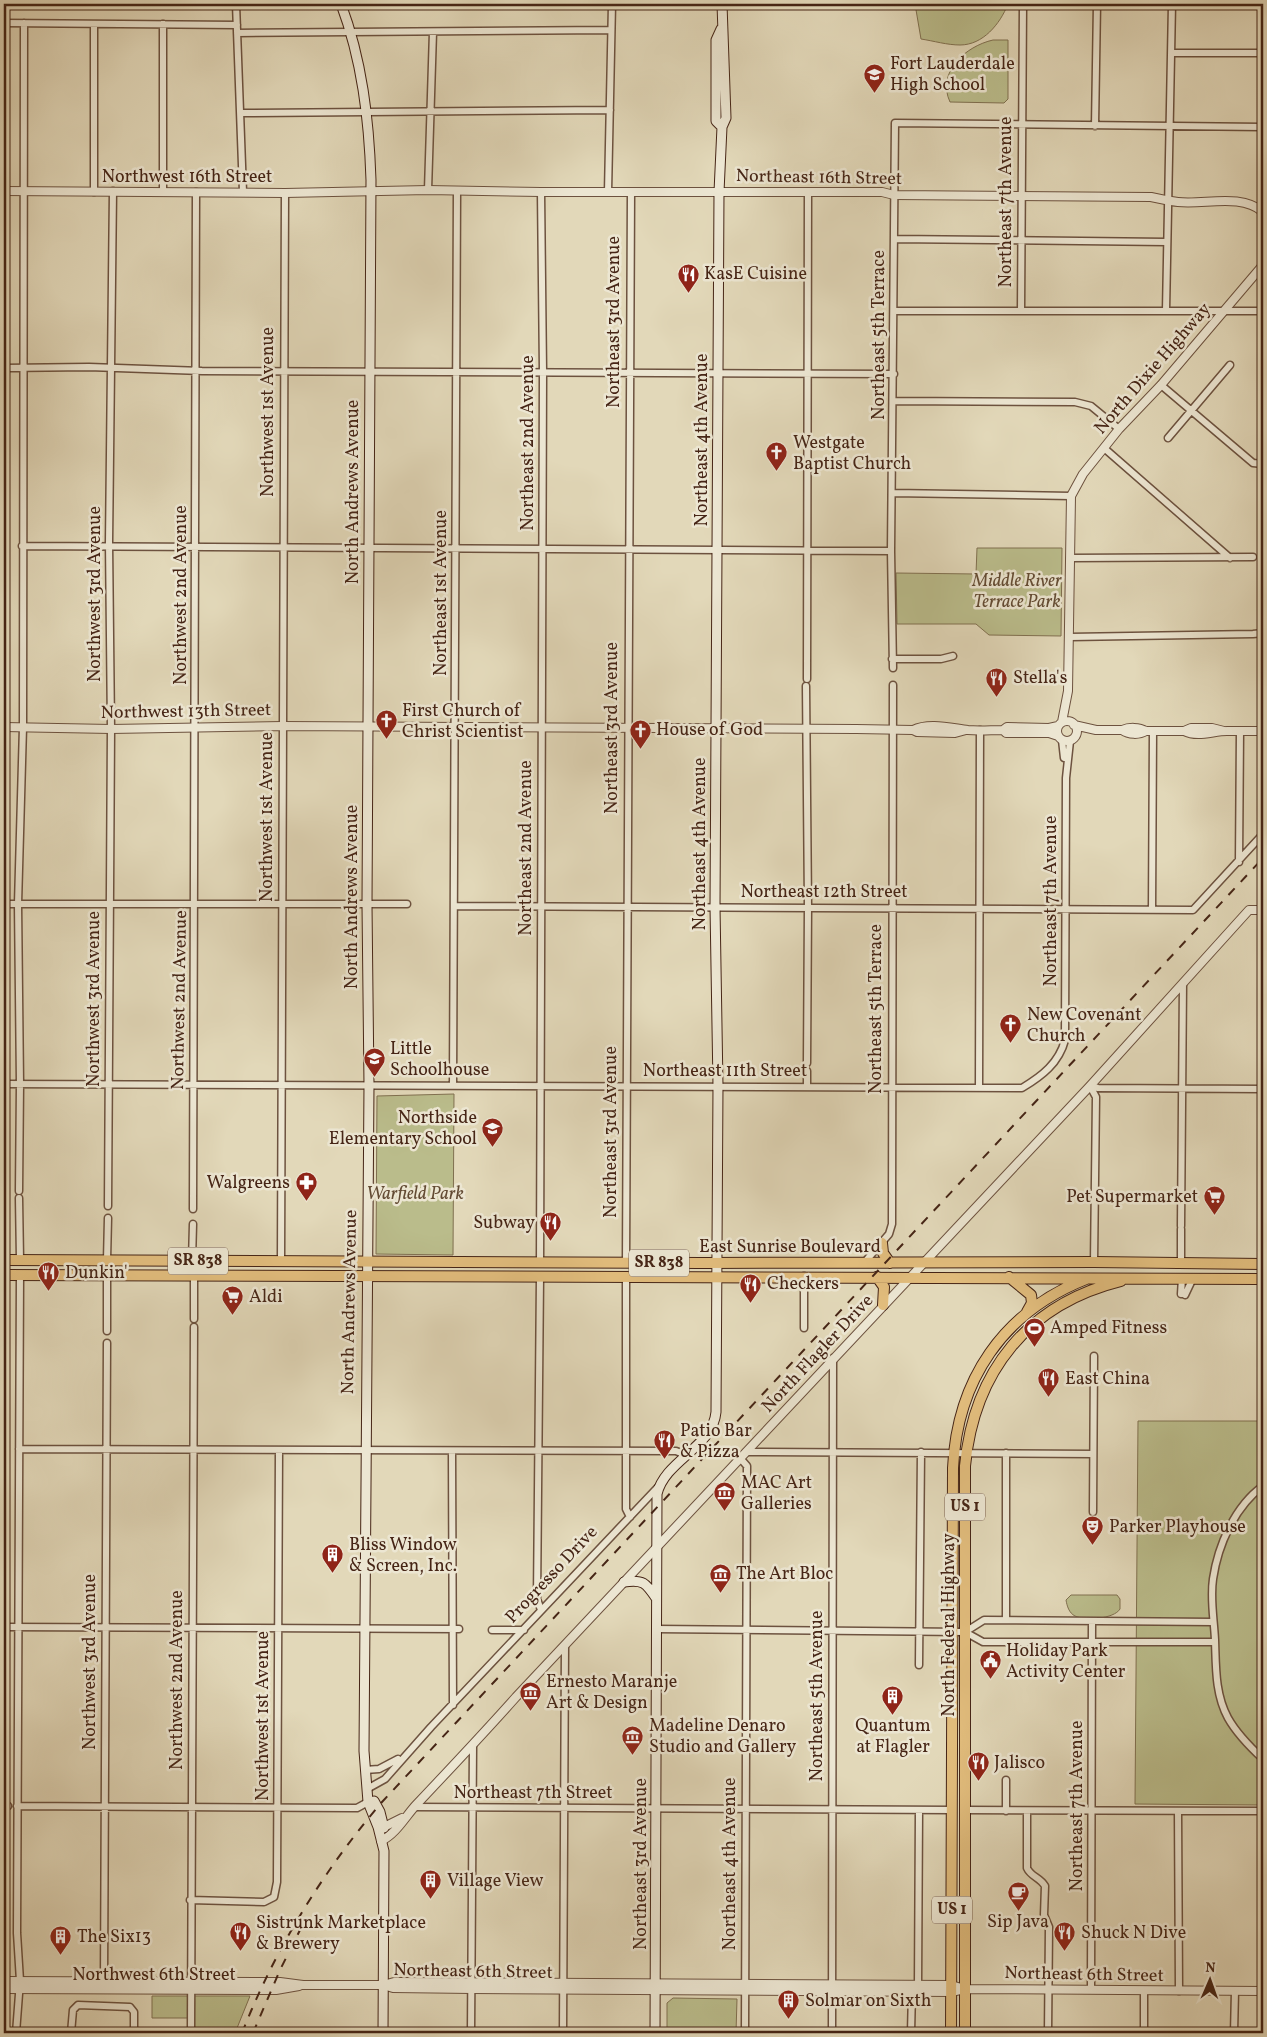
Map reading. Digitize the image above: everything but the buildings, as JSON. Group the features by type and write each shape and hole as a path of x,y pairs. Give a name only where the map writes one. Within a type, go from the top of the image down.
{"main road":[{"name":"North Andrews Avenue","path":"341,4 352,33 367,112 371,191 365,1770 368,1795 384,1840"},
{"name":"Northeast 4th Avenue","path":"716,1412 718,1086 715,907 719,551 719,192 722,128 716,121 716,40 721,29 722,4"},
{"path":"882,1243 884,1253 890,1263"},
{"name":"SR 838","path":"4,1260 366,1262"},
{"path":"170,1276 190,1267 192,1261"},
{"name":"East Sunrise Boulevard","path":"366,1262 1094,1262 1154,1264"},
{"path":"518,1277 534,1270 540,1263"},
{"path":"540,1277 542,1269 558,1263"},
{"path":"843,1276 864,1263"},
{"path":"1089,1277 1154,1264 1263,1264"},
{"name":"SR 838","path":"4,1275 366,1275"},
{"name":"East Sunrise Boulevard","path":"366,1275 1139,1278"},
{"path":"877,1276 884,1287 883,1306"},
{"path":"1009,1277 1031,1295 1032,1303 1026,1313"},
{"name":"North Federal Highway","path":"951,2033 953,1452 962,1408 975,1377 999,1340 1015,1322 1053,1294 1089,1277"},
{"name":"North Federal Highway","path":"965,2033 966,1452 976,1409 988,1381 1004,1355 1026,1330 1047,1313 1071,1298 1104,1286 1139,1278"},
{"name":"US 1","path":"1139,1278 1263,1279"},
{"name":"Progresso Drive","path":"659,1486 665,1476 708,1433 716,1418 716,1412"},
{"name":"Northeast 3rd Avenue","path":"655,2033 656,1598 657,1502 659,1486"},
{"path":"624,1582 637,1580 647,1585 656,1598"},
{"path":"952,1787 959,1803 965,1810"},
{"name":"North Andrews Avenue","path":"368,1795 375,1802 384,1827 383,2033"},
{"path":"952,1810 965,1828"}],"street":[{"path":"236,4 243,192"},
{"path":"608,192 612,4"},
{"name":"Northeast 7th Avenue","path":"1021,311 1023,4"},
{"path":"1095,126 1097,4"},
{"path":"1166,311 1172,4"},
{"path":"4,23 237,25"},
{"path":"20,1191 18,904 23,727 24,23"},
{"path":"94,24 94,192"},
{"path":"163,24 163,192"},
{"path":"237,33 611,30"},
{"path":"428,190 433,32"},
{"path":"1171,52 1263,53"},
{"path":"241,113 610,110"},
{"name":"Northeast 5th Terrace","path":"892,668 895,123 1021,125"},
{"path":"1021,125 1263,127"},
{"name":"Northwest 16th Street","path":"4,191 285,193 371,191"},
{"name":"Northeast 16th Street","path":"371,191 882,192 894,195 1151,197 1179,202 1238,202 1259,208 1263,212"},
{"name":"Northeast 1st Avenue","path":"453,1085 458,372 457,191"},
{"name":"Northwest 3rd Avenue","path":"108,1206 111,729 109,548 113,192"},
{"name":"Northwest 2nd Avenue","path":"193,1208 196,904 196,192"},
{"name":"Northeast 2nd Avenue","path":"540,1263 543,372 541,192"},
{"name":"Northeast 3rd Avenue","path":"626,1263 631,192"},
{"path":"807,1063 808,192"},
{"name":"Northwest 1st Avenue","path":"280,1261 285,193"},
{"path":"894,239 1168,242"},
{"name":"North Dixie Highway","path":"1071,496 1083,474 1119,428 1161,385 1263,265"},
{"path":"894,311 1263,311"},
{"path":"1168,438 1230,365"},
{"path":"4,368 894,374"},
{"path":"1161,385 1253,463 1263,464"},
{"path":"894,401 1075,402 1091,406 1119,428"},
{"path":"1104,448 1230,558"},
{"path":"892,493 1071,496 1070,637 1067,700 1065,702 1064,714 1056,731 1066,738"},
{"path":"22,546 370,550 892,551"},
{"path":"1070,558 1253,557"},
{"path":"1070,637 1263,633"},
{"path":"892,658 941,659 953,656"},
{"name":"Northeast 5th Terrace","path":"864,1263 889,1234 892,1224 892,685"},
{"path":"1066,738 1076,730 1067,700"},
{"path":"1096,730 1094,733 1066,738 1049,733 1006,733 1003,730 1007,727 1049,728 1067,721 1096,730 1141,728 1149,731 1184,731 1191,728 1212,728 1224,731 1263,731"},
{"name":"Northwest 13th Street","path":"4,727 111,729 196,726 716,728 913,730 917,732 955,733 966,730 1003,730"},
{"path":"979,1088 980,730"},
{"path":"1149,731 1152,910"},
{"path":"1239,862 1240,731"},
{"name":"Northeast 7th Avenue","path":"1022,1088 1048,1070 1062,1052 1065,1040 1066,761 1064,759 1066,738"},
{"path":"1239,862 1263,834"},
{"name":"Northeast 12th Street","path":"455,906 1193,910 1239,862"},
{"path":"4,904 407,904"},
{"name":"North Flagler Drive","path":"384,1840 833,1358 1090,1086 1249,910 1263,910"},
{"path":"1181,1264 1182,983"},
{"path":"807,1071 807,1087"},
{"name":"Northeast 11th Street","path":"4,1084 1022,1088"},
{"path":"1090,1086 1098,1088 1263,1089"},
{"path":"1090,1086 1096,1097 1094,1262"},
{"path":"19,1198 20,1260"},
{"path":"107,1260 108,1218"},
{"path":"192,1261 193,1224"},
{"path":"16,2033 19,1985 17,1806 20,1275"},
{"path":"107,1275 107,1331"},
{"path":"194,1276 194,1319"},
{"path":"804,1276 804,1328"},
{"path":"540,1277 538,1598 541,1610"},
{"path":"626,1277 626,1510 630,1517"},
{"path":"1182,1278 1183,1294 1193,1278"},
{"name":"Northwest 2nd Avenue","path":"191,2033 190,1900 194,1327"},
{"name":"Northwest 3rd Avenue","path":"104,1981 107,1343"},
{"path":"1094,1356 1094,1512"},
{"name":"Northeast 5th Avenue","path":"832,2033 833,1358"},
{"path":"19,1448 538,1452 676,1451 686,1455"},
{"name":"Northwest 1st Avenue","path":"190,1900 264,1902 274,1897 277,1882 279,1450"},
{"path":"452,1451 452,1705"},
{"path":"743,1455 834,1452 1093,1454"},
{"path":"919,1665 921,1452"},
{"path":"1006,1453 1006,1620"},
{"name":"Northeast 4th Avenue","path":"743,1455 747,1466 745,2033"},
{"name":"Progresso Drive","path":"17,1806 357,1808 659,1486"},
{"path":"1263,1486 1238,1513 1227,1532 1220,1550 1213,1579 1216,1677 1223,1706 1228,1719 1243,1740 1263,1759"},
{"path":"965,1632 984,1620 1213,1622"},
{"name":"Northeast 7th Avenue","path":"1091,1990 1092,1622"},
{"path":"4,1627 460,1630"},
{"path":"656,1629 965,1632 983,1642 1215,1642"},
{"path":"492,1630 524,1630"},
{"path":"563,2033 565,1645"},
{"path":"471,2033 473,1746"},
{"name":"Progresso Drive","path":"365,1770 379,1768 404,1756"},
{"path":"1006,1780 1006,1811"},
{"name":"Northeast 7th Street","path":"414,1807 952,1810"},
{"path":"918,1985 919,1810"},
{"path":"965,1810 1092,1812 1263,1811"},
{"path":"1027,1811 1027,1868 1045,1886 1044,1915 1049,1927 1048,2033"},
{"path":"1178,1811 1179,1991"},
{"name":"North Flagler Drive","path":"384,1827 406,1816"},
{"path":"7,1981 16,1971 18,1962"},
{"name":"Northwest 6th Street","path":"7,1981 19,1985 190,1986 285,1982 303,1985 383,1985"},
{"name":"Northwest 6th Street","path":"4,1989 19,1985 104,1981 190,1986"},
{"name":"Northeast 6th Street","path":"383,1985 393,1982 472,1986 745,1987 912,1991 951,1988"},
{"name":"Northeast 6th Street","path":"832,1988 918,1985 965,1989 1263,1991"},
{"path":"1144,1990 1144,2033"},
{"path":"911,2033 912,1991"},
{"path":"1234,2033 1235,1991"},
{"name":"Northwest 6th Street","path":"71,2033 73,2010 78,2006 123,2006 130,2007 134,2012 134,2033"}],"green space":[{"path":"915,4 1008,4 1005,12 990,32 976,41 960,45 921,39"},
{"path":"993,40 1008,40 1008,99 1004,103 950,102 947,80 956,62 973,48"},
{"name":"Middle River Terrace Park","path":"977,548 1062,548 1061,636 989,635 976,624 897,624 896,573 976,574"},
{"name":"Warfield Park","path":"454,1094 453,1255 376,1254 377,1096"},
{"path":"1138,1421 1263,1421 1263,1805 1135,1804"},
{"path":"1071,1595 1117,1595 1120,1599 1120,1609 1106,1617 1080,1618 1073,1615 1068,1607 1066,1600"},
{"path":"152,1996 250,1996 235,2033 194,2033 194,2018 152,2018"},
{"path":"673,1998 737,1999 736,2033 667,2033 667,2003"}],"railway":[{"path":"242,2033 270,1971 302,1912 340,1855 382,1802 1263,858"},
{"path":"253,2033 280,1970 303,1924"}],"place":[{"name":"Fort Lauderdale High School","path":"874,93"},
{"name":"KasE Cuisine","path":"688,293"},
{"name":"Westgate Baptist Church","path":"777,472"},
{"name":"Stella's","path":"997,697"},
{"name":"First Church of Christ Scientist","path":"386,740"},
{"name":"House of God","path":"640,749"},
{"name":"New Covenant Church","path":"1011,1044"},
{"name":"Little Schoolhouse","path":"374,1078"},
{"name":"Northside Elementary School","path":"493,1147"},
{"name":"Walgreens","path":"306,1202"},
{"name":"Pet Supermarket","path":"1214,1216"},
{"name":"Subway","path":"551,1242"},
{"name":"Dunkin'","path":"49,1292"},
{"name":"Checkers","path":"751,1303"},
{"name":"Aldi","path":"233,1316"},
{"name":"Amped Fitness","path":"1034,1347"},
{"name":"East China","path":"1049,1398"},
{"name":"Patio Bar & Pizza","path":"664,1460"},
{"name":"MAC Art Galleries","path":"725,1512"},
{"name":"Parker Playhouse","path":"1093,1546"},
{"name":"Bliss Window & Screen, Inc.","path":"333,1574"},
{"name":"The Art Bloc","path":"720,1593"},
{"name":"Holiday Park Activity Center","path":"990,1680"},
{"name":"Ernesto Maranje Art & Design","path":"530,1711"},
{"name":"Quantum at Flagler","path":"893,1715"},
{"name":"Madeline Denaro Studio and Gallery","path":"633,1755"},
{"name":"Jalisco","path":"978,1782"},
{"name":"Village View","path":"431,1900"},
{"name":"Sip Java","path":"1018,1911"},
{"name":"Sistrunk Marketplace & Brewery","path":"240,1952"},
{"name":"Shuck N Dive","path":"1065,1952"},
{"name":"The Six13","path":"61,1956"},
{"name":"Solmar on Sixth","path":"789,2020"}]}
